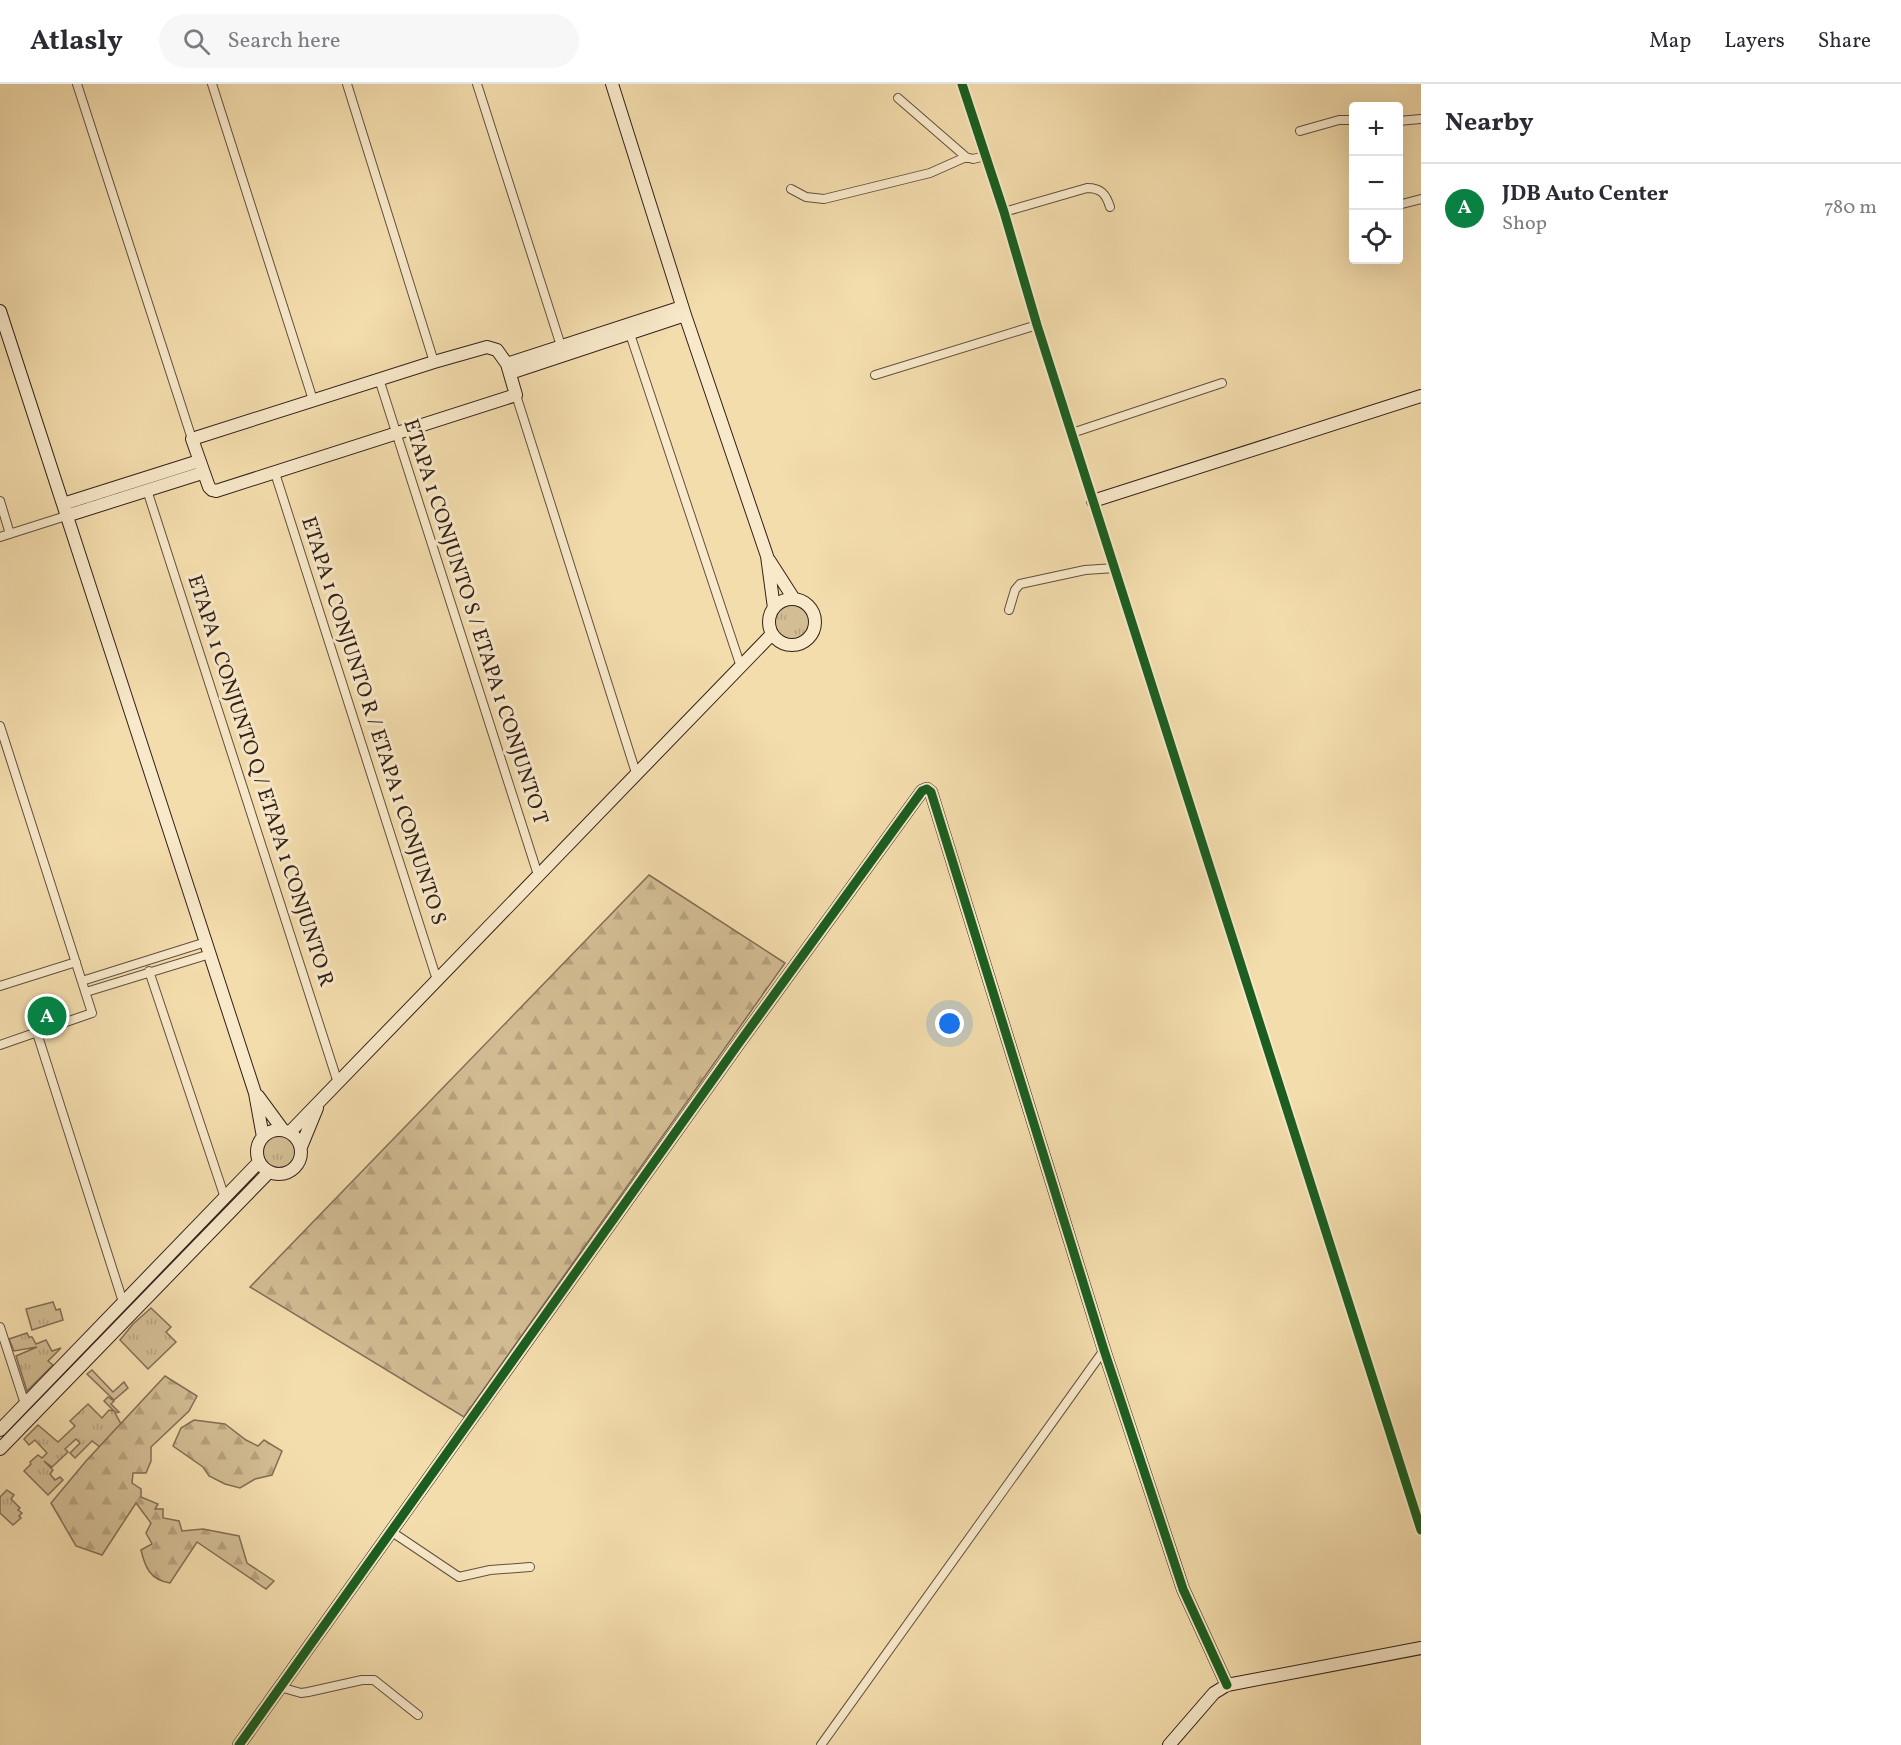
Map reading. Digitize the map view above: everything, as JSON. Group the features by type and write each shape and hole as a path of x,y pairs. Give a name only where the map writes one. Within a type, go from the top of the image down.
{"street":[{"path":"77,84 192,440 210,489 216,491 275,473 516,395"},
{"path":"212,84 313,400"},
{"path":"346,84 434,362"},
{"path":"477,84 563,350"},
{"path":"612,84 683,311 767,556 774,608"},
{"path":"962,84 1421,1530"},
{"path":"898,98 966,157 973,159 985,156"},
{"path":"1403,121 1421,119"},
{"path":"1300,131 1339,120 1349,120"},
{"path":"791,189 810,198 824,199 930,173 966,157"},
{"path":"1004,212 1087,188 1101,190 1107,197 1110,207"},
{"path":"1403,203 1421,198"},
{"path":"0,311 255,1093 263,1137"},
{"path":"508,368 683,311"},
{"path":"563,350 630,334 683,311"},
{"path":"875,375 1037,325"},
{"path":"630,334 741,667"},
{"path":"192,440 434,362 490,347 497,350 508,368 636,773"},
{"name":"ETAPA 1 CONJUNTO S / ETAPA 1 CONJUNTO T","path":"379,380 538,874"},
{"path":"1072,433 1222,383"},
{"path":"1093,501 1421,396"},
{"path":"0,537 64,510 201,467"},
{"path":"64,510 147,490 201,467"},
{"name":"ETAPA 1 CONJUNTO R / ETAPA 1 CONJUNTO S","path":"275,473 437,980"},
{"name":"ETAPA 1 CONJUNTO Q / ETAPA 1 CONJUNTO R","path":"147,490 338,1083"},
{"path":"0,501 10,534"},
{"path":"767,556 794,599"},
{"path":"1009,610 1014,590 1020,584 1085,570 1115,568"},
{"path":"794,599 801,601 812,611 815,625 813,632 803,642 789,645 782,643 772,634 769,620 774,608 783,601 794,599"},
{"path":"319,1104 301,1147 300,1161 291,1172 276,1174 269,1172 259,1162 257,1149 263,1137 276,1130 286,1131 319,1104 538,874 772,634"},
{"path":"0,726 92,1014 0,1045"},
{"path":"239,1745 726,1060 924,790 931,792 1104,1350 1183,1589 1227,1685"},
{"path":"82,981 206,942"},
{"path":"86,992 210,954"},
{"path":"0,986 76,962"},
{"path":"149,971 225,1198"},
{"path":"37,1033 127,1298"},
{"path":"255,1093 286,1131 297,1138 301,1147"},
{"path":"0,1449 33,1402 127,1298 259,1162"},
{"path":"0,1430 142,1303 269,1172"},
{"path":"127,1298 142,1303"},
{"path":"0,1327 33,1402"},
{"path":"821,1745 1104,1350"},
{"path":"392,1532 459,1576 490,1570 530,1567"},
{"path":"1169,1745 1214,1693 1227,1685 1421,1648"},
{"path":"280,1687 301,1693 362,1680 374,1680 418,1715"}],"green space":[{"path":"792,604 805,609 810,622 805,635 792,640 779,635 774,622 779,609"},
{"path":"649,875 785,963 464,1417 250,1287"},
{"path":"279,1134 291,1140 297,1152 291,1164 279,1170 267,1164 261,1152 267,1140"},
{"path":"259,1170 262,1174 142,1297 139,1295"},
{"path":"53,1302 56,1310 60,1309 63,1320 32,1330 26,1309"},
{"path":"151,1308 171,1327 166,1332 176,1342 148,1369 120,1340"},
{"path":"27,1333 36,1344 46,1340 52,1351 61,1348 48,1361 53,1365 27,1391 16,1356 37,1347 14,1351 9,1339"},
{"path":"92,1370 113,1392 124,1382 128,1388 114,1400 87,1374"},
{"path":"165,1376 197,1396 189,1411 151,1447 151,1461 146,1473 133,1473 132,1483 141,1489 141,1497 158,1504 155,1509 163,1509 163,1518 179,1521 182,1531 203,1529 239,1536 247,1563 274,1581 266,1589 197,1542 170,1583 153,1576 144,1562 141,1550 152,1544 146,1533 151,1523 136,1503 102,1555 76,1546 51,1503 86,1461"},
{"path":"108,1397 114,1401 111,1404 119,1412 115,1413 121,1424 100,1447 92,1441 75,1458 70,1453 80,1443 76,1439 65,1449 68,1452 52,1467 44,1461 53,1470 50,1474 55,1480 60,1477 63,1480 48,1495 24,1471 38,1455 42,1458 47,1453 35,1440 29,1445 24,1439 38,1425 58,1442 75,1426 70,1421 88,1404 102,1418 109,1410 114,1411 104,1401"},
{"path":"194,1420 225,1424 258,1446 264,1440 282,1451 272,1475 255,1479 240,1488 209,1476 203,1467 173,1446 181,1428"},
{"path":"7,1490 14,1495 11,1499 22,1513 19,1516 21,1518 13,1525 0,1513 0,1497"}],"cycle path":[{"path":"962,84 1421,1530"},
{"path":"239,1745 739,1043 922,791 927,789 931,792 1104,1350 1183,1589 1227,1685"}],"place":[{"name":"JDB Auto Center","path":"47,1016"}]}
